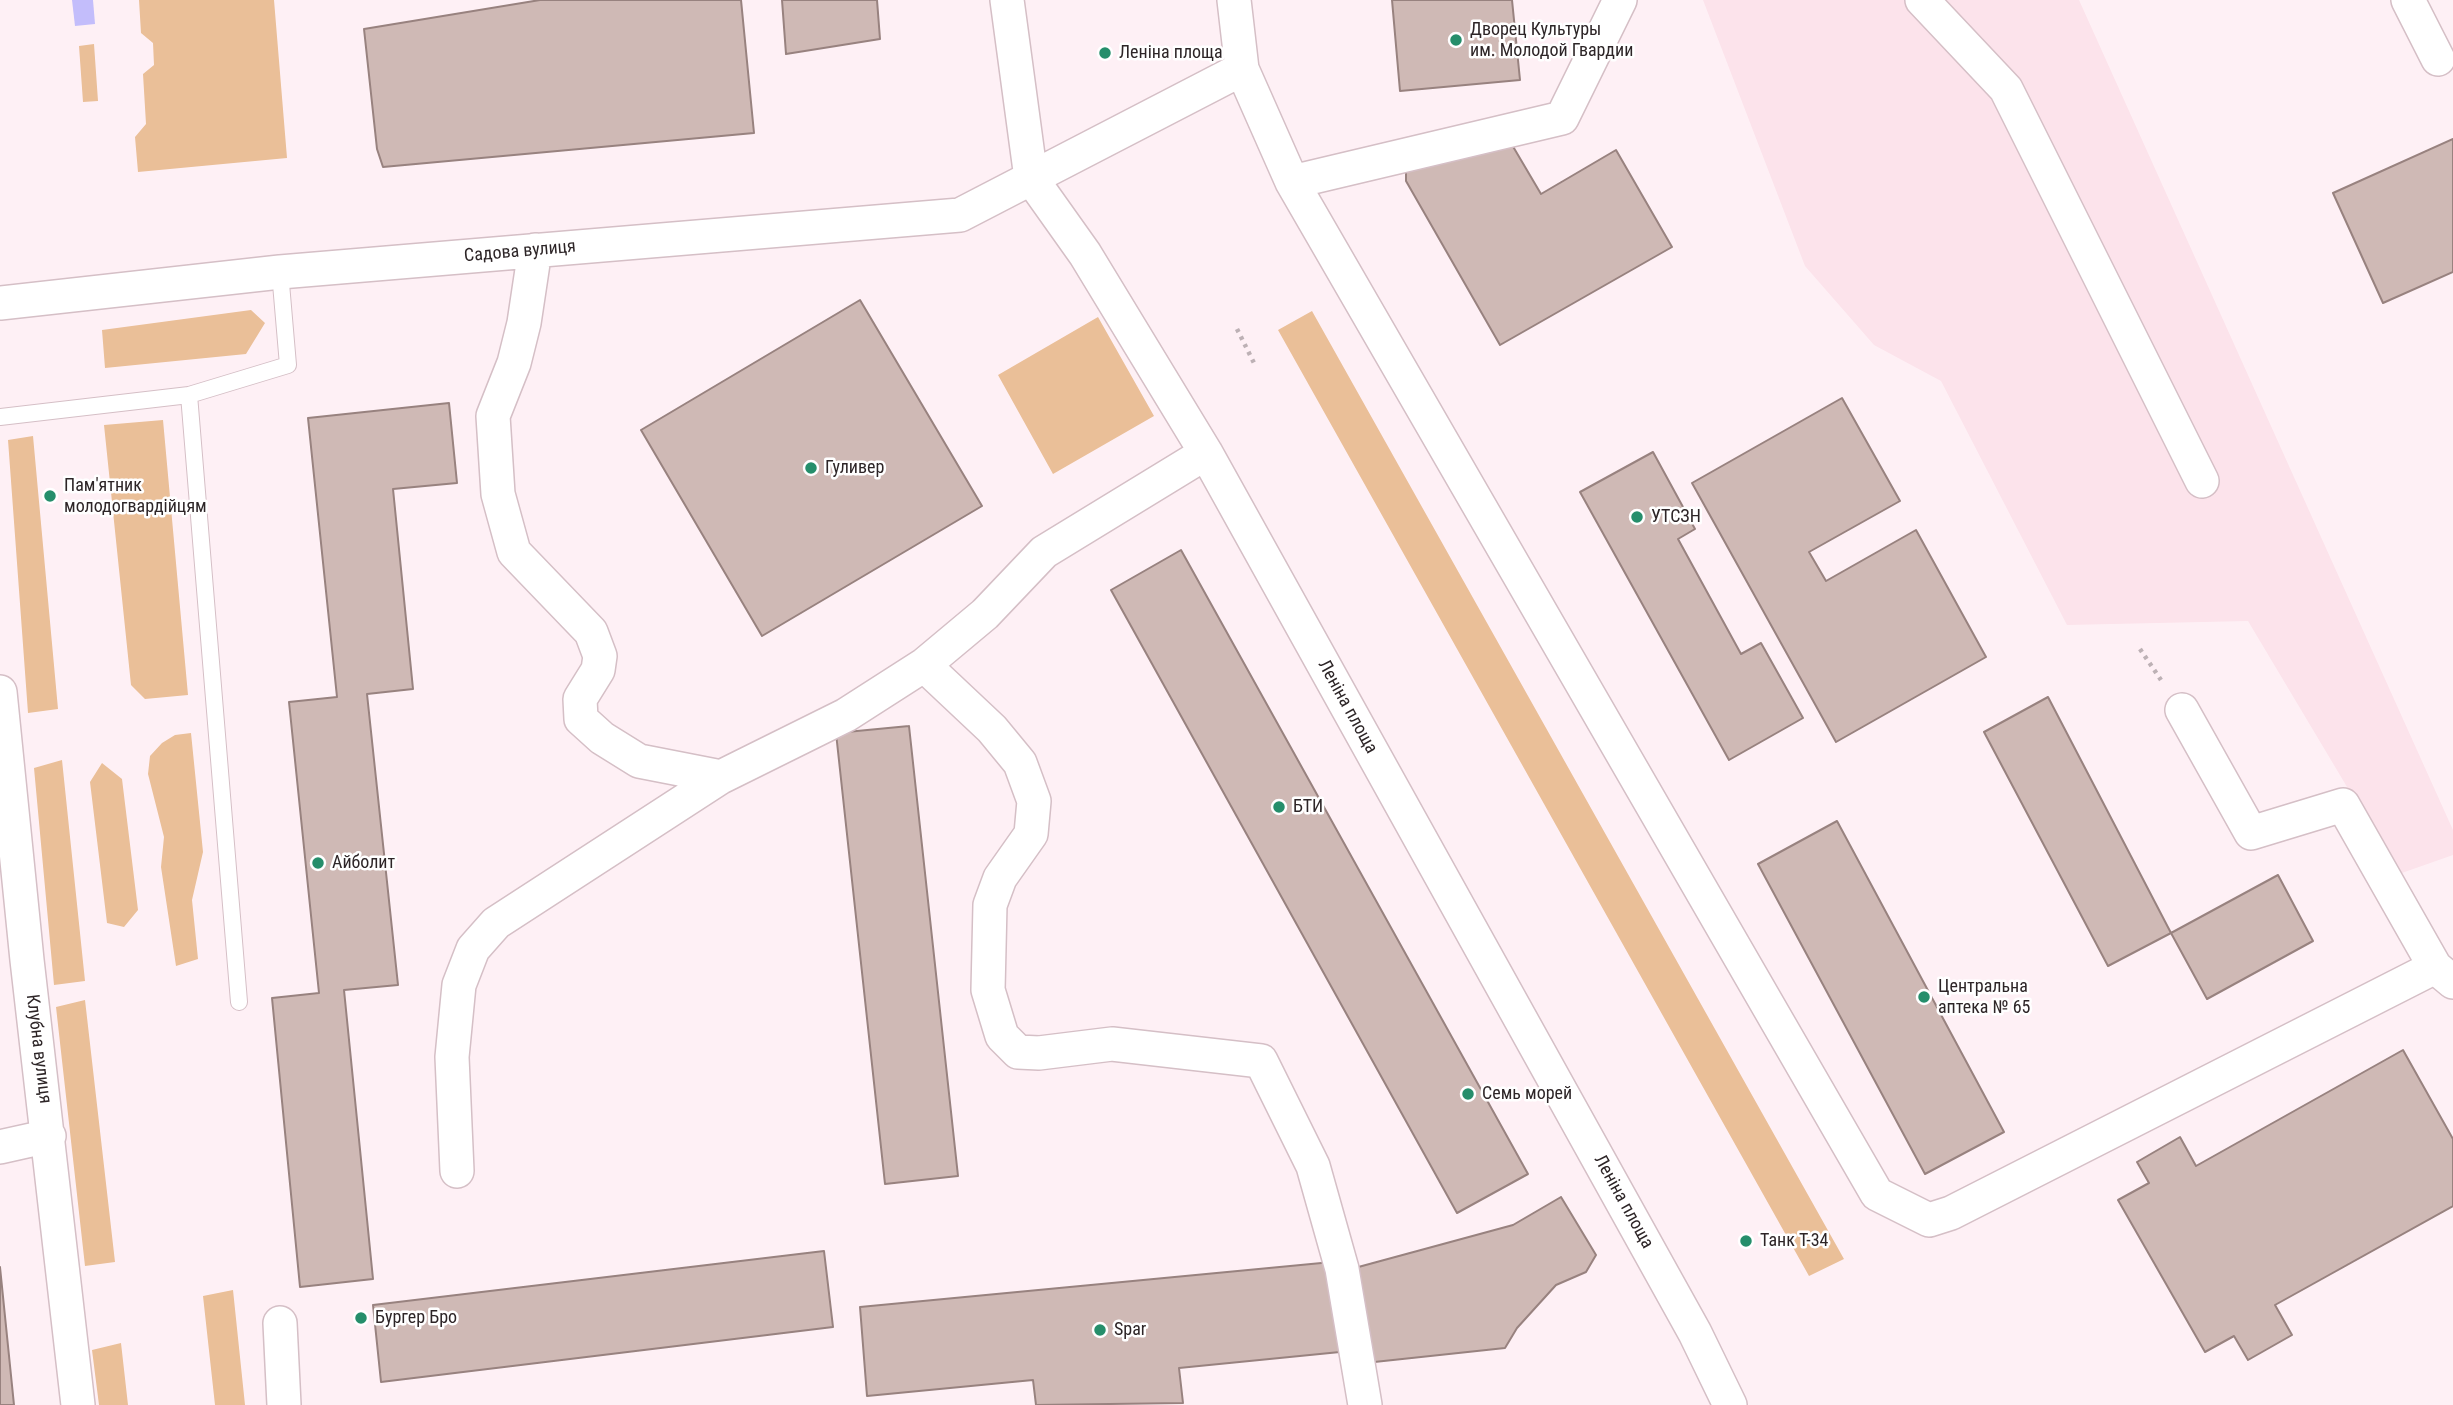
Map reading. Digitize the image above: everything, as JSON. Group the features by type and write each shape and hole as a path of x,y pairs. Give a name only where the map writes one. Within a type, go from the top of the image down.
{"street":[{"name":"Леніна площа","path":"1007,0 1031,178 1085,254 1206,453 1682,1308 1730,1405"},
{"path":"1234,0 1242,69 1292,181 1877,1194 1929,1220 1951,1213 2444,974 2343,805 2251,833 2182,710"},
{"path":"1292,181 1562,118 1620,0"},
{"path":"1922,0 2006,89 2202,481"},
{"path":"2408,0 2438,59"},
{"name":"Садова вулиця","path":"0,303 280,272 960,215 1242,69"},
{"path":"535,250 524,323 514,363 493,416 498,494 514,551 591,632 600,656 598,670 580,699 580,719 602,738 639,761 721,777"},
{"path":"457,1171 452,1057 460,985 473,949 496,923 721,777 846,715 924,665 985,614 1044,552 1206,453"},
{"path":"924,665 992,729 1020,763 1034,801 1031,834 1000,878 990,905 988,990 1002,1036 1018,1052 1039,1053 1112,1044 1261,1061 1316,1179 1342,1269 1365,1405"},
{"name":"Клубна вулиця","path":"0,692 27,960 78,1405"},
{"path":"0,1147 49,1136"},
{"path":"280,1323 284,1405"}],"lane":[{"path":"0,417 190,394 288,365 280,272"},
{"path":"190,394 239,1002"}],"path":[{"path":"1237,329 1254,363"}],"shaded area":[{"path":"72,0 93,0 95,24 75,26"},
{"path":"139,0 274,0 287,158 138,172 135,137 146,124 143,74 154,65 153,43 141,33"},
{"path":"1703,0 2079,0 2453,830 2453,855 2399,874 2248,621 2067,625 1941,381 1874,345 1805,266"},
{"path":"94,44 98,101 83,102 79,46"},
{"path":"251,310 265,323 246,354 105,368 102,330"},
{"path":"1312,311 1844,1259 1809,1276 1278,330"},
{"path":"1098,317 1154,416 1053,474 998,375"},
{"path":"163,420 188,695 145,699 131,685 104,425"},
{"path":"33,436 58,709 28,713 8,440"},
{"path":"191,733 203,852 192,900 198,959 176,966 161,867 164,837 148,774 150,756 162,743 175,735"},
{"path":"62,760 85,981 54,985 34,768"},
{"path":"102,763 122,779 138,910 124,927 107,923 90,782"},
{"path":"85,1000 115,1262 85,1266 56,1007"},
{"path":"233,1290 245,1405 215,1405 203,1296"},
{"path":"121,1343 128,1405 99,1405 92,1350"}],"building":[{"path":"540,0 741,0 754,133 383,167 377,149 364,29"},
{"path":"782,0 877,0 880,39 786,54"},
{"name":"Дворец Культуры им. Молодой Гвардии","path":"1392,0 1512,0 1520,80 1400,91"},
{"path":"1508,138 1541,194 1616,150 1672,247 1500,345 1406,181 1406,168"},
{"path":"2453,139 2453,272 2383,303 2333,193"},
{"name":"Гуливер","path":"860,300 982,506 762,636 641,430"},
{"path":"1842,398 1900,501 1809,552 1826,581 1916,530 1986,657 1836,742 1692,483"},
{"path":"449,403 457,483 393,489 413,689 367,694 398,985 344,990 373,1279 300,1287 272,998 319,993 289,702 337,697 308,418"},
{"path":"1653,452 1695,529 1678,539 1741,654 1761,643 1803,718 1729,760 1580,492"},
{"path":"1181,550 1528,1174 1457,1213 1111,590"},
{"path":"2048,697 2171,933 2108,966 1984,732"},
{"path":"909,726 958,1176 885,1184 836,733"},
{"path":"1837,821 2004,1132 1925,1174 1758,864"},
{"path":"2278,875 2313,941 2207,999 2171,933"},
{"path":"2403,1050 2453,1139 2453,1206 2275,1305 2292,1335 2248,1360 2234,1336 2205,1352 2118,1200 2149,1183 2137,1162 2180,1137 2196,1166"},
{"path":"1561,1197 1596,1255 1586,1272 1556,1285 1517,1328 1505,1348 1365,1363 1351,1269 1513,1225"},
{"path":"824,1251 833,1327 381,1382 373,1305"},
{"name":"Spar","path":"1332,1262 1340,1352 1179,1368 1183,1403 1036,1405 1033,1380 867,1396 860,1307"},
{"path":"0,1267 14,1405 0,1405"}],"place":[{"name":"Дворец Культуры им. Молодой Гвардии","path":"1456,40"},
{"name":"Леніна площа","path":"1105,53"},
{"name":"Гуливер","path":"811,468"},
{"name":"Пам'ятник молодогвардійцям","path":"50,496"},
{"name":"УТСЗН","path":"1637,517"},
{"name":"БТИ","path":"1279,807"},
{"name":"Айболит","path":"318,863"},
{"name":"Центральна аптека № 65","path":"1924,997"},
{"name":"Семь морей","path":"1468,1094"},
{"name":"Танк Т-34","path":"1746,1241"},
{"name":"Бургер Бро","path":"361,1318"},
{"name":"Spar","path":"1100,1330"}]}
